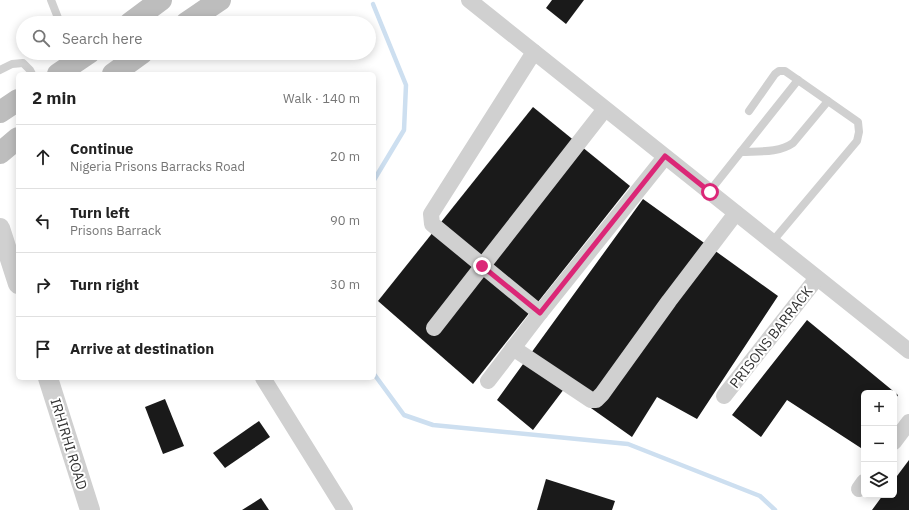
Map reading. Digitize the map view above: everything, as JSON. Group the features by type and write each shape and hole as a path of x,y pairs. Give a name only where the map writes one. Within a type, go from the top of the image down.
{"main road":[{"path":"139,16 161,0"},
{"path":"196,16 220,0"},
{"path":"116,72 132,60"},
{"path":"0,112 16,101"},
{"path":"0,153 16,140"}],"street":[{"path":"469,0 909,351"},
{"path":"534,52 431,214 432,224 540,313"},
{"path":"434,328 605,109"},
{"path":"488,381 665,156"},
{"path":"513,348 591,400 596,400 736,214"},
{"path":"0,228 16,278"},
{"name":"PRISONS BARRACK","path":"724,396 817,278"},
{"name":"IRHIRHI ROAD","path":"49,380 90,510"},
{"path":"264,380 344,510"},
{"path":"897,438 909,422"}],"lane":[{"path":"51,0 57,16"},
{"path":"0,70 12,64 23,64 31,72"},
{"path":"749,111 775,74 785,72 858,122 859,132 857,141 772,242"},
{"path":"710,192 798,80"},
{"path":"741,152 787,147 793,143 828,101"}],"building":[{"path":"552,0 584,0 566,24 546,8"},
{"path":"533,107 630,186 473,384 378,301"},
{"path":"643,199 778,296 697,419 657,397 632,437 564,389 533,430 497,400"},
{"path":"807,320 892,390 861,390 861,448 787,400 761,437 732,415"},
{"path":"165,399 184,446 163,454 145,407"},
{"path":"259,421 270,437 225,468 213,453"},
{"path":"909,460 909,510 872,510 881,498 897,498 897,476"},
{"path":"546,479 615,501 612,510 537,510"},
{"path":"261,498 269,510 242,510"}],"waterway":[{"path":"373,4 406,85 404,130 376,177"},
{"path":"376,377 404,415 433,425 628,444 760,496 775,510"}],"route":[{"path":"482,266 540,313 665,156 710,192"}]}
